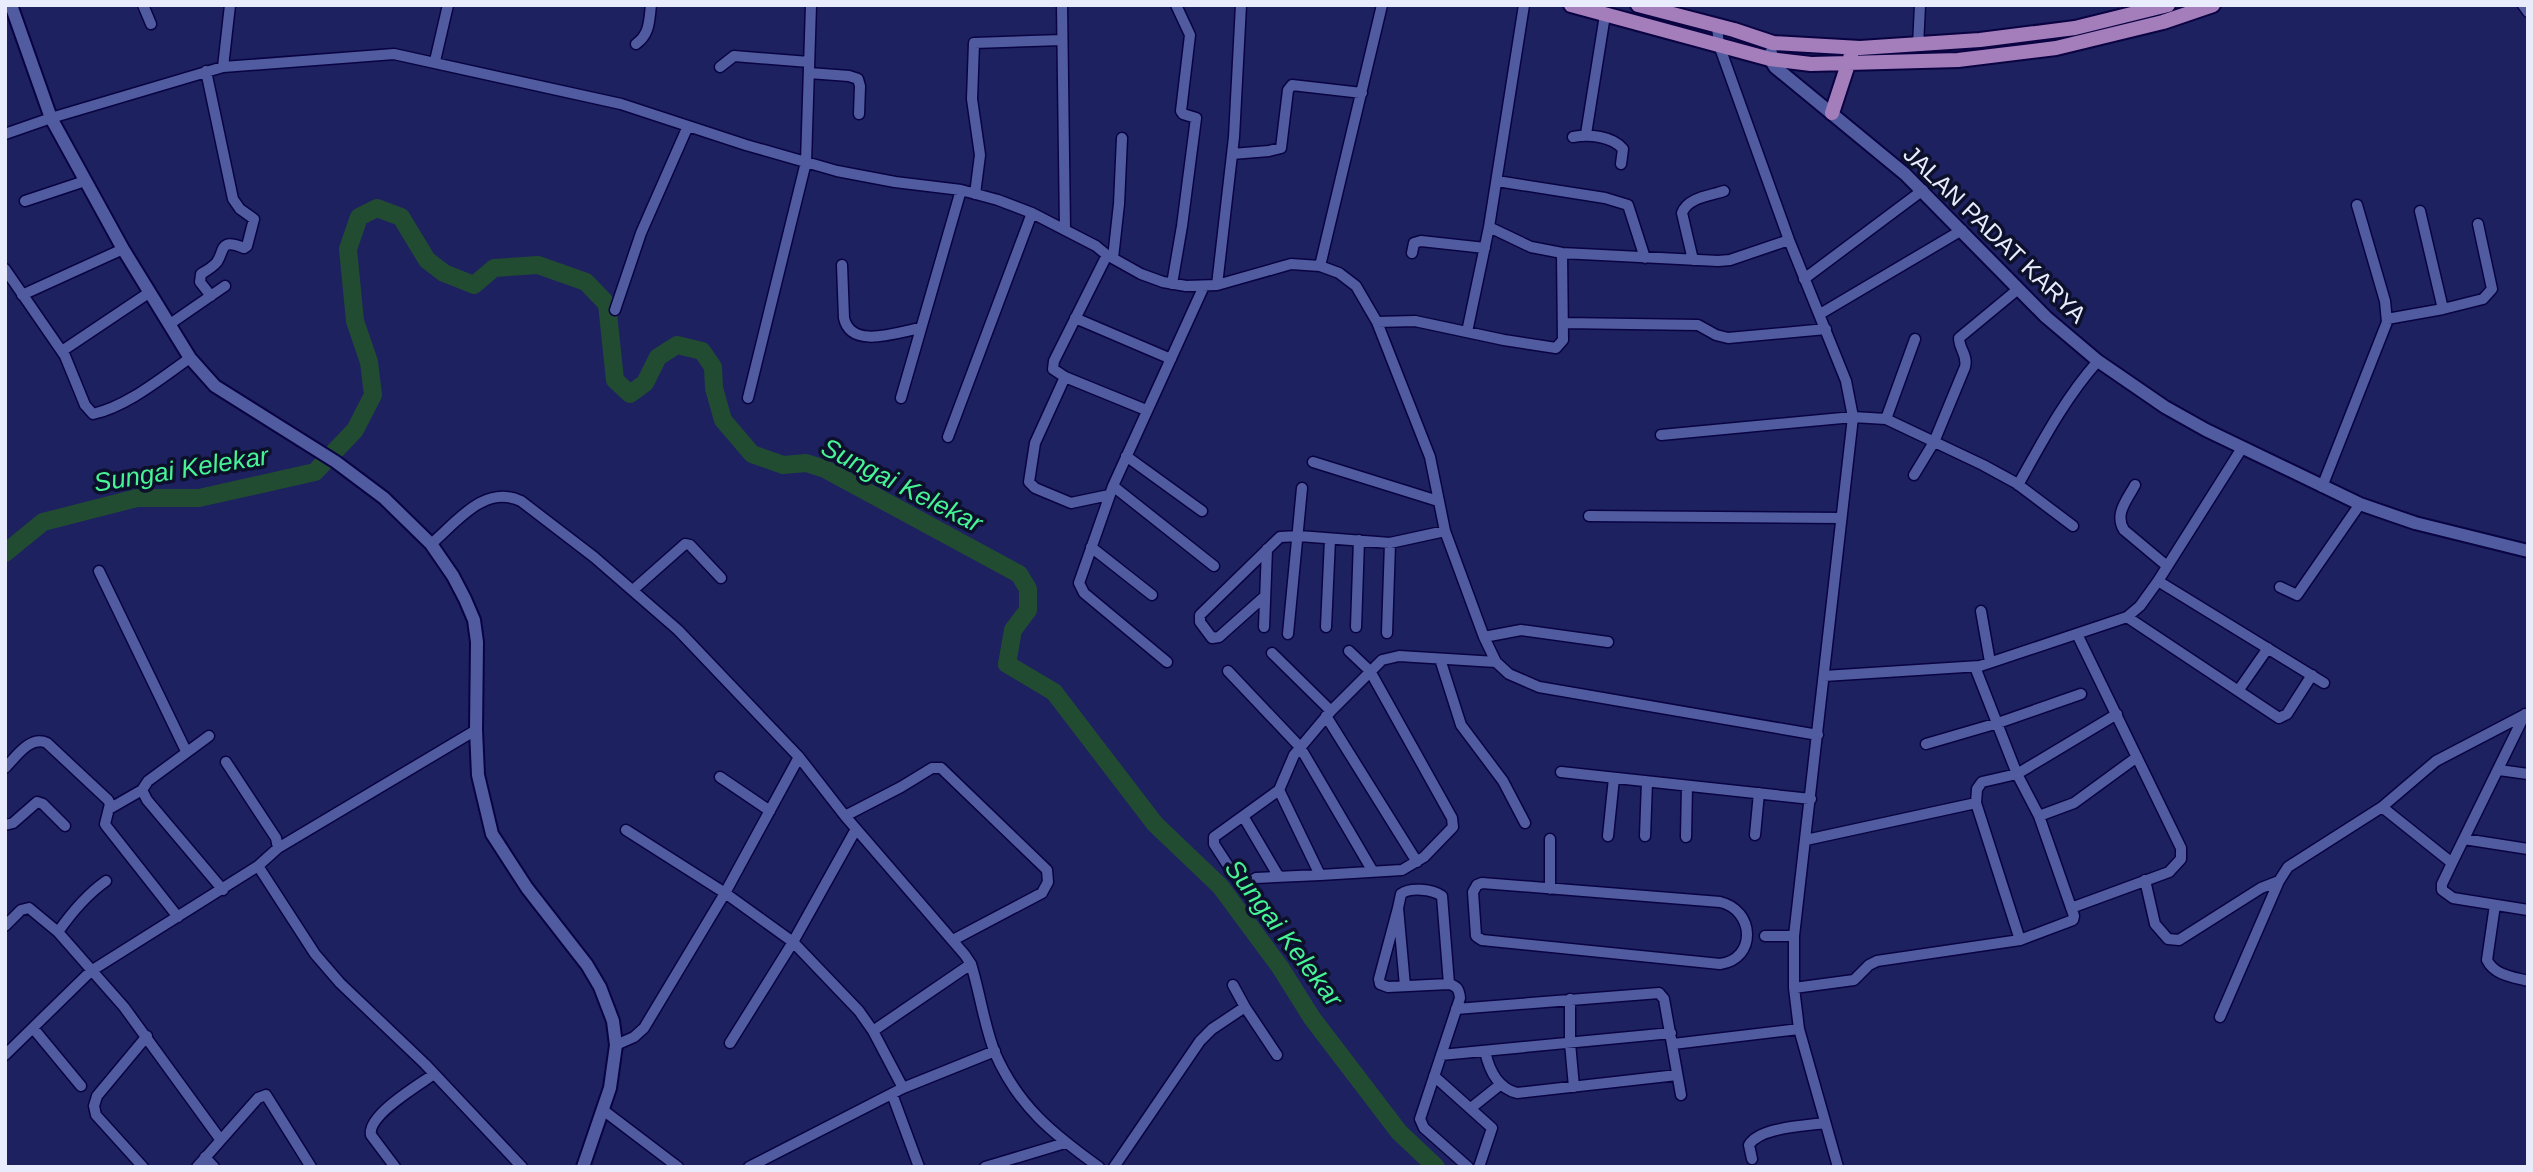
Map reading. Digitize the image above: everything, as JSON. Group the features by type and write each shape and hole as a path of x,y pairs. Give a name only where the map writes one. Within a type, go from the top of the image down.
{"main road":[{"path":"1571,5 1615,13 1770,60 1811,64 1851,55 2075,28 2168,5"},
{"path":"1638,5 1773,43 1851,55 1958,60 2056,48 2163,22 2213,5"},
{"path":"1832,113 1851,55"}],"street":[{"path":"11,5 51,118 122,249 190,358 215,386 336,462 384,498 432,544 453,576 474,620 477,642 478,775 492,834 527,888 594,976 608,1005 616,1045 615,1066 583,1167"},
{"path":"143,5 151,24"},
{"path":"223,67 230,5"},
{"path":"435,61 447,5"},
{"path":"636,44 645,37 648,29 650,5"},
{"path":"748,398 806,162 811,5"},
{"path":"1062,5 1065,230"},
{"path":"1172,284 1196,118 1181,111 1190,35 1176,5"},
{"path":"1217,285 1232,154 1241,5"},
{"path":"1320,266 1382,5"},
{"path":"1467,332 1489,227 1524,5"},
{"path":"1918,46 1920,5"},
{"path":"2523,5 2528,12"},
{"path":"1586,135 1615,13"},
{"path":"1717,26 1719,45 1789,240 1846,381 1853,417 1794,936 1794,988 1800,1029 1838,1167"},
{"path":"975,194 980,155 972,99 974,43 1062,40"},
{"path":"1770,60 1773,43"},
{"path":"5,134 223,67 394,54 621,104 837,171 975,194 1032,213 1096,246 1141,274 1172,284 1217,285 1291,264 1320,266 1339,273 1356,286 1377,322 1430,457 1446,531 1484,637 1496,662 1509,674 1539,687 1818,735"},
{"path":"720,67 734,56 858,79 859,114"},
{"name":"JALAN PADAT KARYA","path":"1770,60 1792,83 1878,149 1923,190 2046,317 2098,361 2186,420 2360,504 2415,523 2528,551"},
{"path":"206,71 233,199 240,209 254,219 247,246 226,246 219,253 216,262 201,274 200,282 211,296"},
{"path":"1232,154 1281,148 1288,90 1292,85 1362,93"},
{"path":"615,310 640,233 688,126"},
{"path":"1573,137 1586,135 1619,145 1623,149 1621,164"},
{"path":"1122,138 1119,204 1110,257 1075,318 1053,365 1056,372 1065,377 1146,410"},
{"path":"25,201 85,181"},
{"path":"1497,181 1605,198 1628,205 1645,258"},
{"path":"901,398 961,190"},
{"path":"1804,279 1923,190"},
{"path":"1693,260 1682,212 1690,202 1724,191"},
{"path":"2322,487 2387,319 2385,301 2357,205"},
{"path":"2420,211 2443,309"},
{"path":"948,437 1032,213"},
{"path":"2387,319 2483,299 2492,289 2477,224"},
{"path":"1489,227 1531,247 1562,253 1645,258 1730,260 1789,240"},
{"path":"1820,314 1962,230"},
{"path":"1412,253 1414,243 1421,241 1485,248"},
{"path":"22,296 122,249"},
{"path":"1377,322 1415,321 1556,348 1563,340 1562,253"},
{"path":"842,265 845,325 854,335 867,337 921,328"},
{"path":"5,269 62,351 85,405 93,414 141,391 190,358"},
{"path":"170,324 225,286"},
{"path":"1167,662 1080,588 1079,577 1111,490 1204,286"},
{"path":"1914,475 1934,442 1966,361 1959,338 2017,290"},
{"path":"62,351 150,292"},
{"path":"1075,318 1171,359"},
{"path":"1564,323 1698,325 1728,338 1826,329"},
{"path":"1886,419 1915,339"},
{"path":"2018,485 2049,429 2083,378 2098,361"},
{"path":"1065,377 1035,443 1029,482 1035,488 1071,503 1111,490"},
{"path":"1661,435 1853,417 1886,419 2018,485 2073,526"},
{"path":"1824,676 1975,667 2127,617 2140,606 2158,581 2242,448"},
{"path":"1126,456 1202,511"},
{"path":"1313,462 1438,501"},
{"path":"2135,485 2119,514 2120,523 2124,530 2167,566"},
{"path":"1288,634 1302,488"},
{"path":"1111,490 1214,566"},
{"path":"432,544 483,500 495,495 509,495 521,501 633,590 678,630 799,757 845,816 953,940 971,964 995,1051 1016,1094 1065,1143 1099,1167"},
{"path":"2280,587 2297,595 2360,504"},
{"path":"1589,516 1841,518"},
{"path":"1265,596 1219,637 1212,638 1200,622 1200,615 1280,537 1390,543 1446,531"},
{"path":"1326,627 1330,538"},
{"path":"1356,627 1359,540"},
{"path":"1387,633 1390,543"},
{"path":"633,590 685,544 690,545 720,578"},
{"path":"1091,547 1152,595"},
{"path":"1264,627 1267,549"},
{"path":"99,571 186,751"},
{"path":"2158,581 2324,683"},
{"path":"1981,611 1990,662"},
{"path":"2127,617 2274,716 2283,717 2312,675"},
{"path":"1484,637 1521,630 1608,642"},
{"path":"2071,908 2169,872 2180,859 2181,848 2077,634"},
{"path":"2238,691 2268,648"},
{"path":"1349,651 1370,671 1453,823 1450,831 1417,862 1398,871 1372,870 1256,878 1246,884 1240,884 1214,844 1214,837 1279,790 1300,747 1370,671 1390,657 1399,656 1496,662"},
{"path":"1272,653 1329,713 1417,862"},
{"path":"1440,659 1461,725 1503,781 1525,823"},
{"path":"1794,988 1854,980 1877,961 2020,940 2070,922 2074,916 2039,816 2017,774 1975,667"},
{"path":"1228,671 1300,747 1372,870"},
{"path":"1926,744 1998,723 2081,694"},
{"path":"2526,713 2442,884 2442,890 2446,895 2528,910"},
{"path":"2220,1017 2279,881 2293,862 2382,807 2436,761 2526,713"},
{"path":"2020,940 1976,803 1977,789 1982,782 2017,774 2117,714"},
{"path":"5,1055 91,971 223,890 258,866 278,848 476,730"},
{"path":"109,809 142,790 148,781 209,736"},
{"path":"5,768 32,742 42,740 108,800 109,809 105,819 107,827 178,917"},
{"path":"616,1045 634,1037 644,1028 725,892 799,757"},
{"path":"2039,816 2074,803 2137,757"},
{"path":"226,762 276,838 278,848"},
{"path":"845,816 901,788 932,768 941,768 1047,870 1048,882 1042,893 953,940"},
{"path":"2499,770 2528,774"},
{"path":"1561,772 1811,799"},
{"path":"720,778 770,811"},
{"path":"1608,836 1614,778"},
{"path":"1645,836 1647,782"},
{"path":"1686,837 1687,786"},
{"path":"142,790 147,800 223,890"},
{"path":"1279,790 1320,875"},
{"path":"1755,835 1759,793"},
{"path":"5,825 13,823 40,802 65,826"},
{"path":"1806,841 1976,803"},
{"path":"2382,807 2452,863"},
{"path":"1243,816 1279,877"},
{"path":"730,1043 793,942 856,829"},
{"path":"626,830 725,892 793,942 859,1011 873,1031 902,1088"},
{"path":"1550,839 1550,889"},
{"path":"2464,839 2528,849"},
{"path":"258,866 314,954 340,983 434,1073 522,1167"},
{"path":"2146,880 2155,924 2168,939 2179,940 2261,888 2279,881"},
{"path":"58,932 72,912 106,881"},
{"path":"1757,936 1741,914 1727,904 1477,885 1473,892 1477,938 1720,964 1733,960 1757,936 1794,936"},
{"path":"1449,984 1442,896 1434,891 1407,890 1401,894 1379,979 1384,986 1449,984 1459,991 1421,1115 1421,1125 1468,1167"},
{"path":"2495,905 2487,960 2492,968 2528,981"},
{"path":"5,926 22,910 29,908 58,932 147,1036 220,1139"},
{"path":"1398,908 1405,986"},
{"path":"873,1031 971,964"},
{"path":"1233,985 1277,1055"},
{"path":"1455,1009 1659,993 1664,999 1681,1095"},
{"path":"1570,999 1574,1087"},
{"path":"1114,1167 1200,1041 1212,1029 1245,1007"},
{"path":"33,1028 81,1086"},
{"path":"1441,1055 1570,1043 1672,1039 1800,1029"},
{"path":"143,1167 96,1115 94,1106 97,1096 147,1036"},
{"path":"749,1167 902,1088 995,1051"},
{"path":"1485,1051 1491,1072 1501,1084 1517,1093 1677,1075"},
{"path":"395,1167 371,1135 370,1129 380,1114 434,1073"},
{"path":"1434,1076 1492,1128 1479,1167"},
{"path":"1471,1108 1501,1084"},
{"path":"892,1094 919,1167"},
{"path":"197,1167 258,1098 266,1095 312,1167"},
{"path":"603,1110 678,1167"},
{"path":"1752,1159 1749,1145 1759,1135 1825,1123"},
{"path":"985,1167 1065,1143"},
{"path":"205,1157 214,1167"}],"waterway":[{"name":"Sungai Kelekar","path":"5,553 43,522 137,498 199,498 315,472 355,430 373,395 369,362 355,321 348,249 359,217 377,208 401,217 427,260 444,273 474,285 494,268 538,265 586,282 607,304 615,380 630,394 645,383 658,357 677,345 702,351 713,367 714,388 723,420 752,454 783,465 806,463 825,469 1019,574 1028,589 1028,610 1013,630 1007,664 1054,692 1155,824 1220,886 1280,967 1312,1018 1399,1132 1436,1167"}]}
